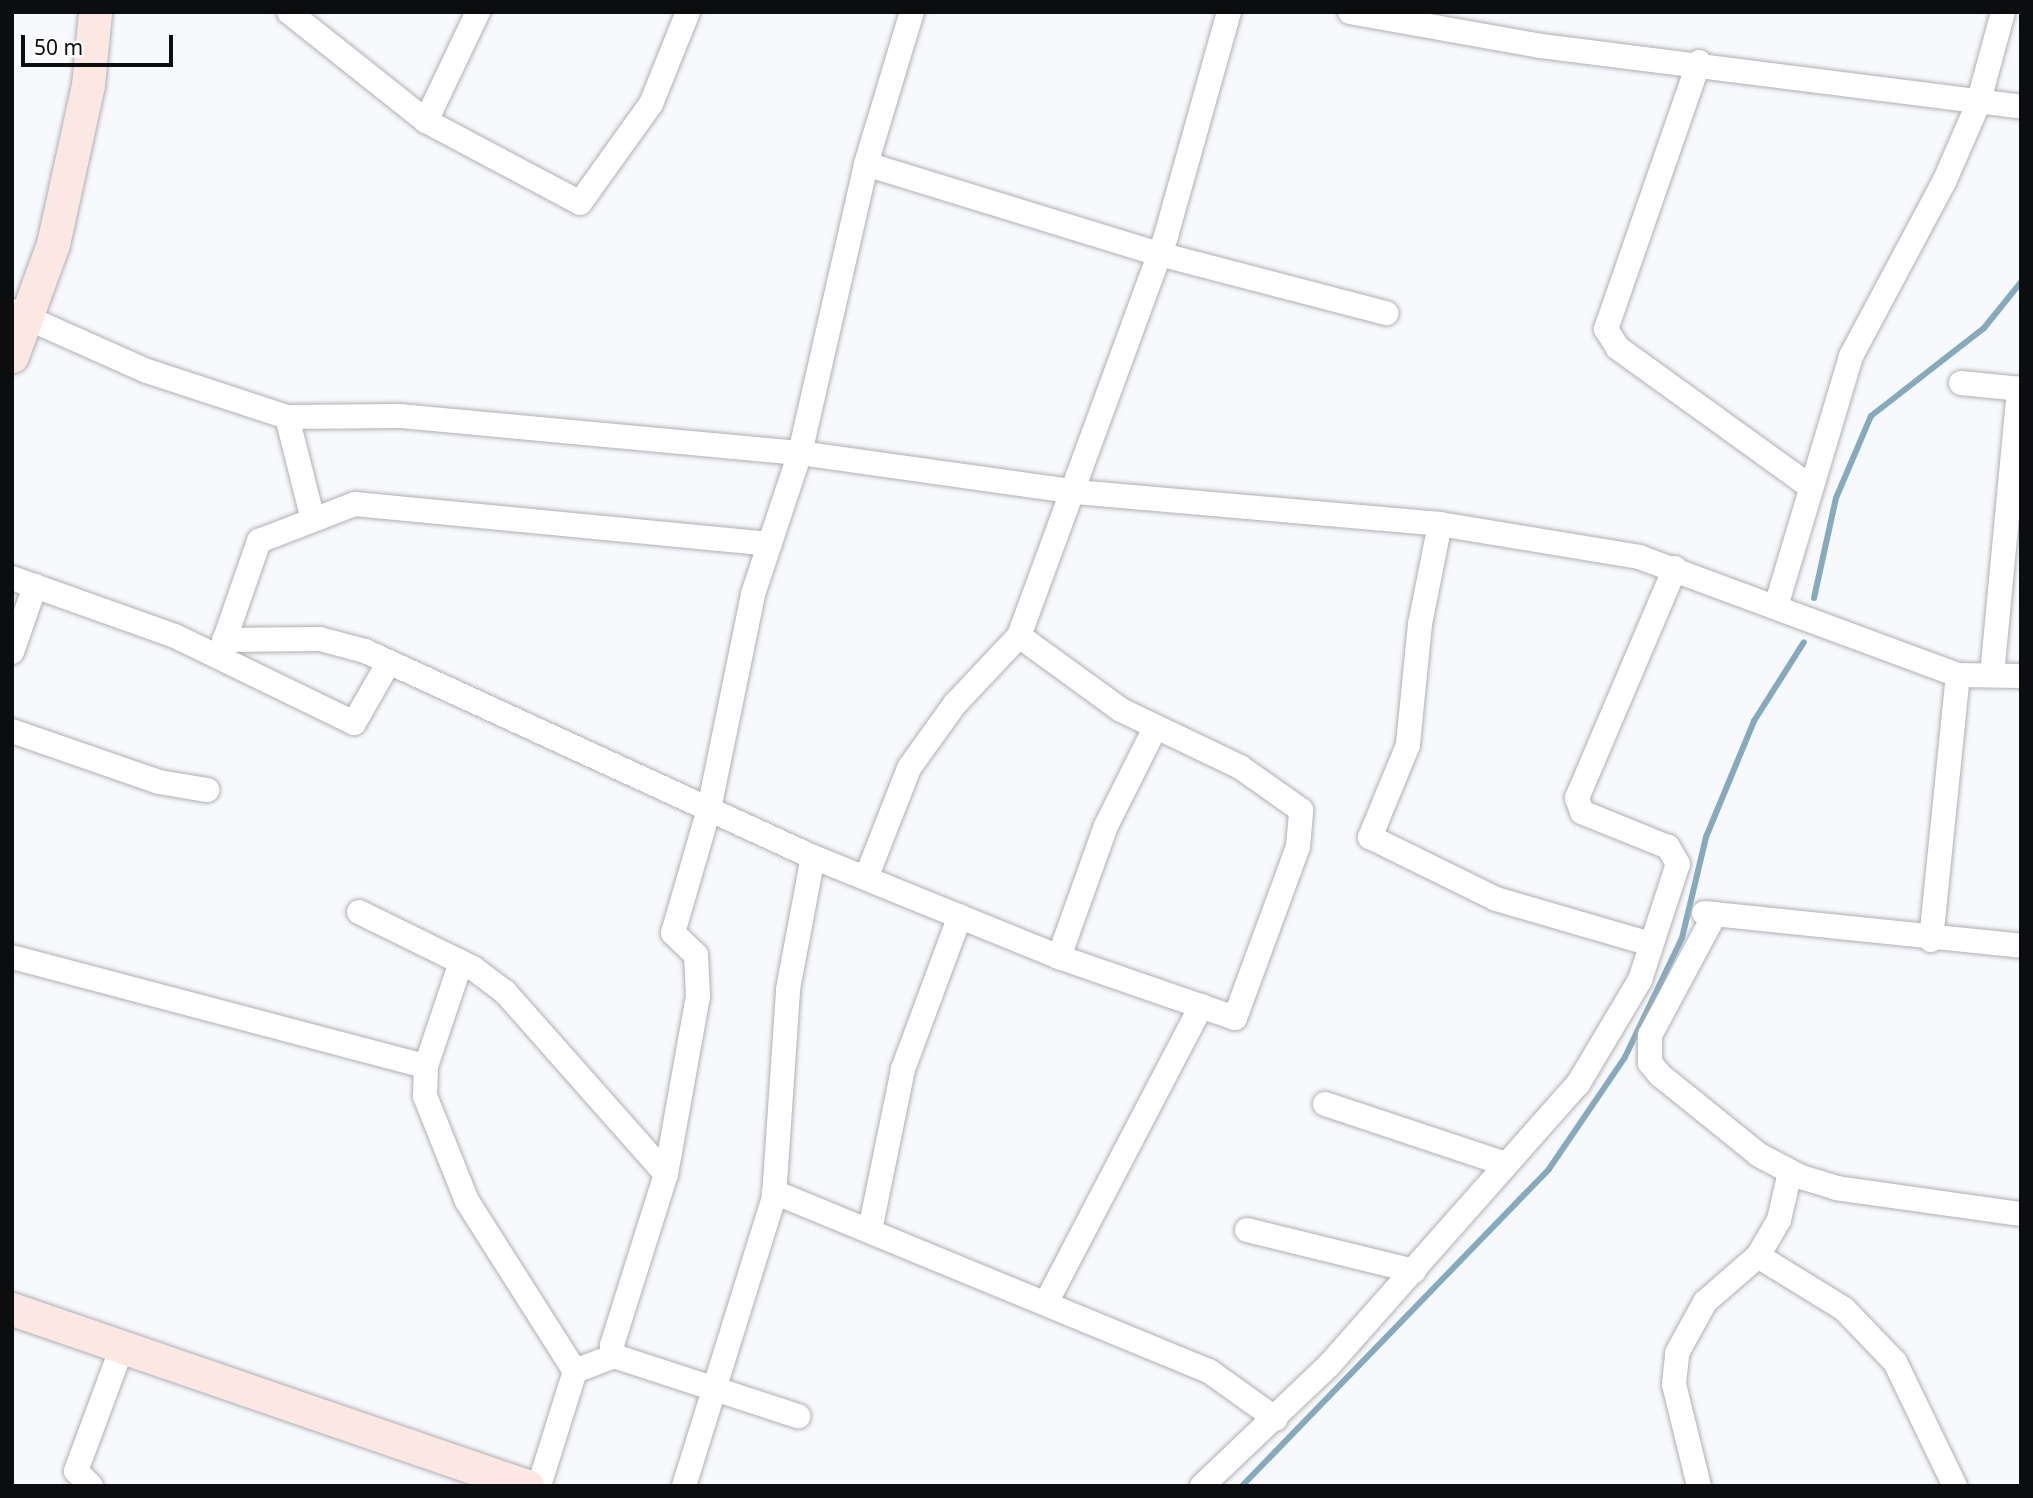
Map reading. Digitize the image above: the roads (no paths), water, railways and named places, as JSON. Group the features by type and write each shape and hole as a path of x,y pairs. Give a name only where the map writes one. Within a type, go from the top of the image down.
{"street":[{"path":"12,356 21,315 85,98 95,12"},
{"path":"289,12 426,121 576,201 586,201 661,86 688,12"},
{"path":"426,121 478,12"},
{"path":"614,1356 612,1345 666,1174 698,997 696,955 673,933 709,809 753,594 800,453 866,164 912,12"},
{"path":"866,878 909,768 955,704 1019,636 1076,492 1159,254 1229,12"},
{"path":"1350,12 1541,46 1699,62 1978,104 2021,107"},
{"path":"1777,603 1851,356 1978,104 2003,12"},
{"path":"1699,62 1606,329 1618,348 1811,487"},
{"path":"866,164 1159,254 1386,313"},
{"path":"21,315 146,371 287,417 400,416 800,453 1076,492 1440,524 1608,550 1675,568 1777,603 1958,675 2021,676"},
{"path":"1961,383 2020,388 1992,675"},
{"path":"287,417 312,516"},
{"path":"222,648 259,541 312,516 376,505 770,544"},
{"path":"1440,524 1420,624 1408,745 1370,837 1496,899 1651,944"},
{"path":"1202,1486 1276,1419 1414,1271 1505,1164 1578,1084 1611,1034 1651,944 1678,864 1675,854 1582,813 1577,798 1675,568"},
{"path":"12,652 24,582 222,648 354,723 389,662"},
{"path":"222,648 320,639 389,662 813,857 1059,957 1235,1018 1298,847 1303,815 1283,793 1240,767 1155,728 1019,636"},
{"path":"1931,940 1958,675"},
{"path":"1059,957 1106,826 1155,728"},
{"path":"12,731 159,782 207,790"},
{"path":"684,1486 713,1384 774,1192 788,989 813,857"},
{"path":"359,912 461,962 505,992 666,1174"},
{"path":"2021,946 1931,940 1709,914 1650,1035 1650,1063 1759,1155 1790,1172 1836,1188 2021,1214"},
{"path":"870,1230 903,1069 960,916"},
{"path":"12,957 426,1066"},
{"path":"461,962 426,1066 431,1120 467,1200 575,1371 539,1486"},
{"path":"1047,1301 1201,1006"},
{"path":"1325,1104 1505,1164"},
{"path":"1699,1486 1674,1384 1677,1353 1705,1302 1758,1256 1780,1220 1790,1172"},
{"path":"774,1192 1047,1301 1209,1371 1276,1419"},
{"path":"1247,1230 1414,1271"},
{"path":"1758,1256 1844,1310 1895,1362 1955,1486"},
{"path":"12,1309 527,1486"},
{"path":"91,1486 76,1471 122,1347"},
{"path":"575,1371 614,1356 713,1384 798,1416"}],"waterway":[{"path":"1814,598 1836,498 1871,416 1984,328 2021,282"},
{"path":"1242,1486 1549,1169 1625,1057 1682,938 1706,837 1754,721 1804,642"}]}
